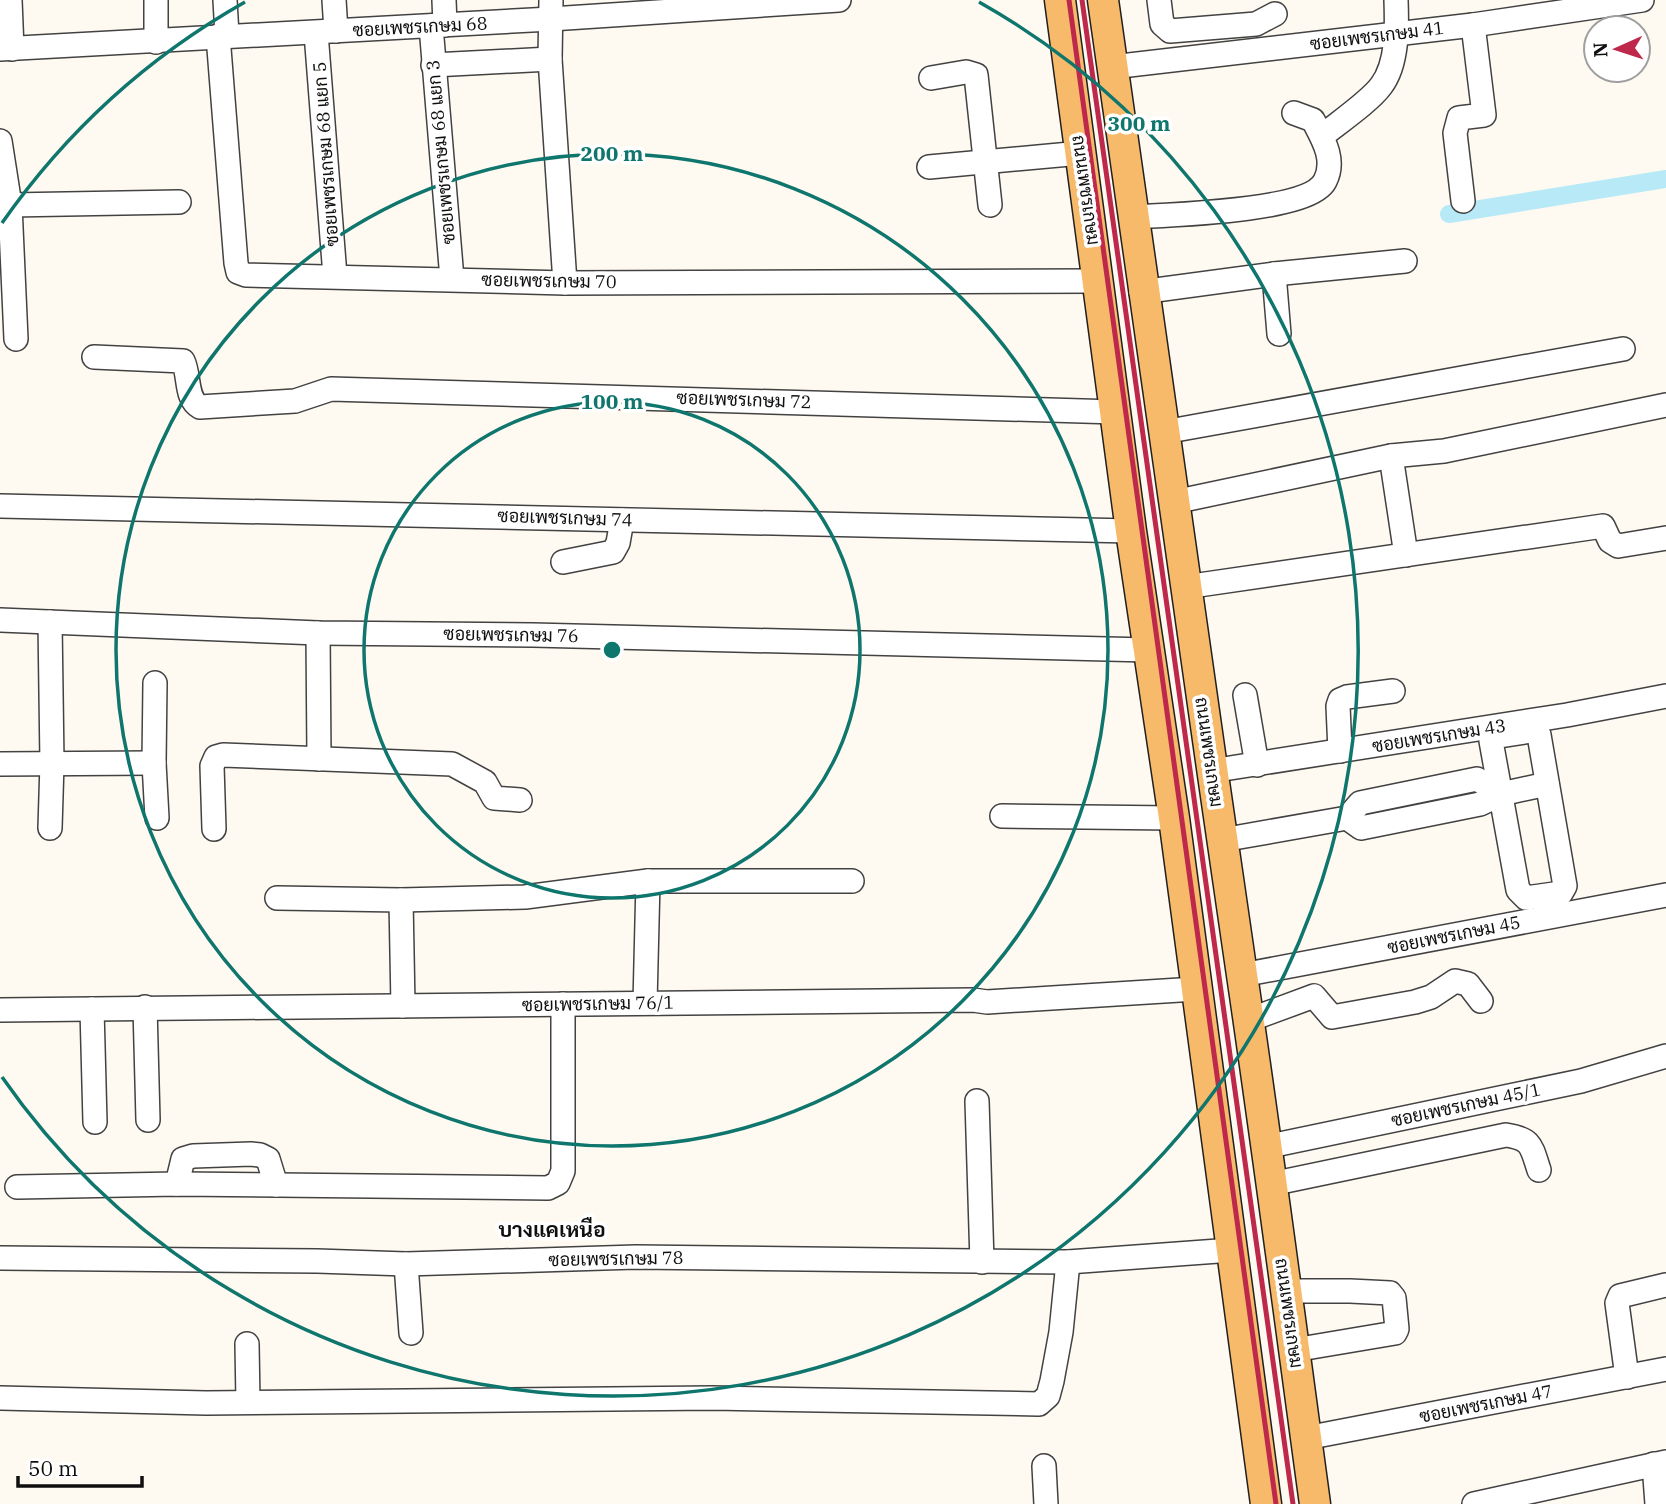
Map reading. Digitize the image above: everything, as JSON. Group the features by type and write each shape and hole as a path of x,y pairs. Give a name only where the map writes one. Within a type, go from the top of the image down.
{"main road":[{"name":"ถนนเพชรเกษม","path":"1060,0 1266,1504"},
{"name":"ถนนเพชรเกษม","path":"1103,0 1140,283 1249,1020 1315,1504"},
{"path":"1090,220 1132,217"},
{"path":"1098,281 1140,283"}],"street":[{"path":"6,49 10,0"},
{"path":"156,0 156,42"},
{"path":"222,36 225,0"},
{"name":"ซอยเพชรเกษม 68 แยก 5","path":"334,0 326,32 335,276"},
{"name":"ซอยเพชรเกษม 68 แยก 3","path":"444,0 433,65 452,279"},
{"name":"ซอยเพชรเกษม 68","path":"6,49 438,26 551,10 839,0"},
{"path":"1159,0 1161,24 1170,30 1265,19 1254,0"},
{"path":"1322,136 1380,88 1387,77 1397,33 1395,0"},
{"name":"ซอยเพชรเกษม 41","path":"1112,67 1473,24 1642,0"},
{"path":"551,10 550,59 565,283"},
{"path":"1463,201 1455,133 1458,118 1485,115 1473,24"},
{"name":"ซอยเพชรเกษม 70","path":"222,36 238,272 247,275 565,283 1098,281"},
{"path":"433,65 550,59"},
{"path":"931,78 966,72 976,75 989,205"},
{"path":"1132,217 1257,207 1287,201 1314,191 1324,182 1329,152 1313,120 1294,113"},
{"path":"0,141 10,205 16,340"},
{"path":"929,167 1080,153"},
{"path":"10,205 179,202"},
{"path":"1140,283 1274,274 1405,261"},
{"path":"1274,274 1279,334"},
{"path":"1164,432 1623,349"},
{"name":"ซอยเพชรเกษม 72","path":"94,356 183,360 192,399 200,407 295,401 331,389 1116,412"},
{"path":"1174,502 1391,456 1444,451 1666,405"},
{"path":"1391,456 1406,555"},
{"name":"ซอยเพชรเกษม 74","path":"0,506 1131,531"},
{"path":"564,562 613,552 618,543 622,520"},
{"path":"1185,587 1603,526 1610,541 1618,546 1666,538"},
{"name":"ซอยเพชรเกษม 76","path":"0,620 318,633 533,635 1148,650"},
{"path":"50,622 50,828"},
{"path":"318,633 319,759"},
{"path":"155,683 154,764 157,818"},
{"path":"1340,751 1340,700 1393,691"},
{"path":"1245,695 1257,765"},
{"name":"ซอยเพชรเกษม 43","path":"1211,771 1567,715 1666,696"},
{"path":"1537,732 1546,784 1565,886 1561,893 1526,898 1518,890 1491,741 1493,737 1537,732"},
{"path":"215,829 212,766 216,757 223,755 452,764 485,782 494,797 520,800"},
{"path":"0,764 154,764"},
{"path":"1222,839 1348,818 1360,803 1478,779 1501,794 1546,784"},
{"path":"1002,816 1174,818"},
{"path":"645,1003 648,881"},
{"path":"277,898 401,900 525,897 648,881 852,881"},
{"name":"ซอยเพชรเกษม 45","path":"1242,975 1666,895"},
{"path":"401,900 403,1006"},
{"path":"1249,1020 1314,996 1332,1017 1415,1002 1431,997 1455,981 1468,984 1481,1001"},
{"name":"ซอยเพชรเกษม 76/1","path":"0,1010 973,1000 987,1002 1196,989"},
{"path":"17,1187 177,1184 548,1188 558,1183 563,1171 563,1004"},
{"path":"145,1007 148,1120"},
{"path":"92,1009 95,1122"},
{"name":"ซอยเพชรเกษม 45/1","path":"1265,1147 1581,1081 1666,1056"},
{"path":"977,1101 982,1262"},
{"path":"1271,1184 1506,1135 1522,1138 1530,1143 1539,1170"},
{"name":"ซอยเพชรเกษม 78","path":"0,1258 406,1264 636,1257 1068,1262 1232,1250"},
{"path":"0,1398 248,1402 713,1398 1039,1404 1048,1396 1052,1381 1061,1332 1068,1262"},
{"path":"406,1264 411,1334"},
{"path":"1627,1377 1617,1303 1620,1296 1666,1285"},
{"path":"1286,1291 1390,1293 1394,1298 1397,1329 1395,1333 1294,1350"},
{"path":"247,1344 248,1402"},
{"name":"ซอยเพชรเกษม 47","path":"1306,1438 1666,1369"},
{"path":"1474,1504 1660,1463 1657,1504"},
{"path":"1044,1466 1046,1504"}],"waterway":[{"path":"1449,214 1666,179"}],"railway":[{"path":"1069,0 1276,1504"},
{"path":"1082,0 1293,1504"}],"district":[{"name":"บางแคเหนือ","path":"552,1230"}]}
